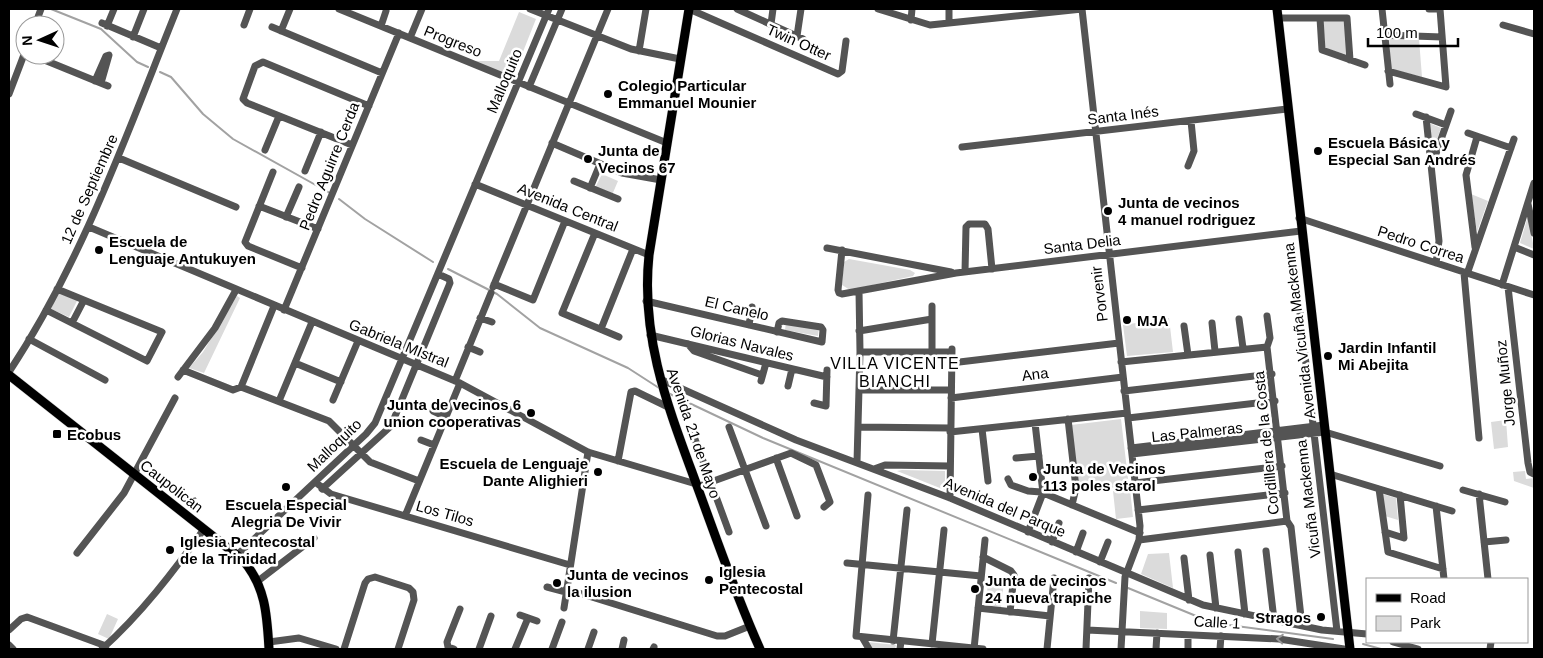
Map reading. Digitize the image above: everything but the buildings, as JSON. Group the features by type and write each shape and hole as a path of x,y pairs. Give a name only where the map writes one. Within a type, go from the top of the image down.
{"main road":[{"name":"Avenida 21 de Mayo","path":"689,9 649,255 646,301 650,335 664,395 760,649"},
{"name":"Avenida Vicuña Mackenna","path":"1277,13 1350,649"},
{"name":"Caupolicán","path":"9,374 237,555 258,580 266,604 269,645"}],"street":[{"path":"114,9 104,25 161,48"},
{"path":"133,37 144,9"},
{"name":"12 de Septiembre","path":"9,374 46,310 89,227 119,158 150,74 177,9"},
{"path":"244,24 250,9"},
{"path":"281,31 290,9"},
{"name":"Progreso","path":"339,9 357,12 380,26 667,143"},
{"path":"410,38 422,9"},
{"path":"530,9 548,12 558,19 639,51 680,59"},
{"path":"529,87 562,9"},
{"path":"405,516 446,416 468,347 608,9"},
{"path":"639,51 646,9"},
{"name":"Twin Otter","path":"689,9 838,74 842,71 846,42"},
{"path":"771,24 773,9"},
{"path":"734,10 800,37 801,9"},
{"path":"878,9 930,25 1082,9"},
{"path":"911,20 912,9"},
{"path":"949,9 949,22"},
{"name":"Porvenir","path":"1082,9 1140,537 1126,574 1121,649"},
{"path":"1382,9 1390,84"},
{"path":"1388,71 1446,87 1440,9 1429,9"},
{"path":"380,26 386,11"},
{"name":"Malloquito","path":"237,555 370,430 377,419 548,12"},
{"path":"1277,13 1320,18 1347,18 1350,60"},
{"path":"1320,18 1322,50 1365,65"},
{"path":"1503,25 1534,34"},
{"path":"272,27 382,73"},
{"name":"Pedro Aguirre Cerda","path":"284,310 399,33"},
{"path":"1385,35 1442,37"},
{"path":"352,145 247,103 244,99 252,73 259,62 369,106"},
{"path":"9,94 20,65"},
{"path":"57,65 101,83"},
{"name":"Santa Inés","path":"962,146 1095,133 1287,109"},
{"path":"1431,168 1451,111"},
{"path":"1416,114 1446,125"},
{"path":"265,150 279,116"},
{"path":"1426,117 1439,241 1436,263"},
{"path":"1188,166 1194,150 1191,121"},
{"path":"305,171 320,132"},
{"path":"1468,134 1510,148"},
{"path":"1476,250 1466,175 1477,136"},
{"path":"1479,438 1465,273 1476,250 1514,139"},
{"path":"552,143 624,173 661,180"},
{"path":"119,158 236,207"},
{"path":"590,188 600,164"},
{"path":"273,172 246,239 246,244 302,268"},
{"path":"574,181 618,199"},
{"path":"1505,286 1514,247 1534,183"},
{"name":"Avenida Central","path":"476,184 649,255"},
{"path":"286,216 299,187"},
{"path":"1528,203 1534,233"},
{"path":"259,206 318,229"},
{"name":"Pedro Correa","path":"1300,218 1534,295"},
{"path":"492,288 533,300 565,220"},
{"path":"965,272 966,228 969,224 985,224 988,229 992,269"},
{"name":"Gabriela MIstral","path":"89,227 458,382 588,452 697,485"},
{"name":"Santa Delia","path":"956,273 1301,231"},
{"path":"595,233 562,313 618,337"},
{"path":"1514,247 1534,255"},
{"path":"827,248 956,273"},
{"path":"600,329 633,249"},
{"path":"842,250 839,293 956,273"},
{"path":"920,266 924,276 920,280"},
{"name":"Malloquito","path":"322,489 391,426 418,365 450,283 449,279 438,274"},
{"name":"Jorge Muñoz","path":"1505,286 1528,462 1530,472 1534,474"},
{"path":"46,310 147,361 162,332 57,289"},
{"path":"178,377 215,328 236,290"},
{"path":"857,462 860,352 858,291"},
{"path":"72,323 84,300"},
{"name":"El Canelo","path":"646,301 777,332 822,342 823,330 820,328 782,320 779,323 777,332"},
{"name":"Vicuña Mackenna","path":"1299,304 1337,631"},
{"path":"240,388 274,306"},
{"path":"932,306 932,352"},
{"path":"749,325 752,307"},
{"name":"Cordillera de la Costa","path":"1267,316 1270,341 1267,347 1279,434 1287,521 1291,527 1302,626"},
{"path":"480,318 492,322"},
{"path":"860,331 932,319"},
{"path":"1239,319 1243,348"},
{"path":"279,401 312,322"},
{"path":"1212,323 1215,351"},
{"path":"1184,326 1188,354"},
{"name":"Glorias Navales","path":"650,335 792,369 827,374 826,406 814,403"},
{"path":"29,339 104,380"},
{"path":"333,400 358,341"},
{"path":"952,363 1119,343"},
{"path":"688,344 694,351 762,378 766,363"},
{"path":"468,347 480,352"},
{"path":"1121,362 1267,347"},
{"path":"860,352 952,351 950,498"},
{"path":"295,363 341,382"},
{"path":"788,386 792,369"},
{"path":"183,370 233,390 240,388 329,421 361,454 373,463 419,481"},
{"path":"1124,391 1272,374"},
{"name":"Ana","path":"859,390 951,394 1123,377"},
{"name":"Avenida del Parque","path":"661,382 796,440 950,498 1189,600 1216,608 1302,626 1348,632"},
{"path":"618,461 631,392 635,391 668,407"},
{"path":"78,553 113,508 135,475 175,398"},
{"path":"858,427 950,430 982,429 1275,401"},
{"path":"434,411 446,416"},
{"path":"1068,420 1076,488 1072,505"},
{"path":"1028,532 1043,493 1035,423"},
{"path":"729,427 766,526"},
{"path":"982,429 988,481"},
{"path":"1325,429 1440,466"},
{"name":"Las Palmeras","path":"1131,450 1325,429"},
{"name":"Avenida 21 de Mayo","path":"692,431 728,532"},
{"path":"421,440 434,445"},
{"path":"564,608 588,452"},
{"path":"697,485 711,482 791,453 816,466 830,502 824,507"},
{"path":"1016,458 1039,456"},
{"path":"776,458 797,516"},
{"path":"874,469 885,465 950,466"},
{"path":"1135,483 1282,466"},
{"path":"1330,474 1452,511"},
{"path":"1008,479 1010,484 1016,487 1043,493 1140,537 1287,521"},
{"name":"Los Tilos","path":"315,482 322,489 405,516 570,564"},
{"path":"1379,489 1388,552 1443,569"},
{"path":"1463,490 1505,502"},
{"path":"1138,510 1285,493"},
{"path":"1479,494 1488,578"},
{"path":"868,495 862,564 859,636 869,649"},
{"path":"1385,532 1404,538 1400,495"},
{"path":"1436,506 1444,578"},
{"path":"893,640 907,510"},
{"path":"1052,542 1059,523"},
{"path":"9,630 20,619 27,617 104,648 123,630 186,555 204,529"},
{"path":"932,644 944,530"},
{"path":"1076,552 1083,533"},
{"path":"258,580 314,538"},
{"path":"974,649 985,540"},
{"path":"1484,542 1506,540"},
{"path":"1100,562 1108,542"},
{"path":"1266,550 1274,620"},
{"path":"1238,552 1245,614"},
{"path":"1210,555 1216,608"},
{"path":"983,557 1011,571 1014,575 1010,612"},
{"path":"1184,558 1189,600"},
{"path":"847,563 982,576"},
{"path":"344,649 366,583 370,578 374,577 409,588 413,592 414,600 398,649"},
{"path":"1047,649 1054,578"},
{"path":"1086,649 1089,578"},
{"path":"547,587 717,636 728,635 750,626"},
{"path":"978,608 1050,616"},
{"path":"454,649 448,647 447,642 460,609"},
{"path":"520,614 537,621"},
{"path":"479,649 491,616"},
{"path":"515,649 528,618"},
{"path":"552,649 562,622"},
{"name":"Calle 1","path":"1087,630 1292,640 1344,649"},
{"path":"588,649 594,632"},
{"path":"1348,632 1366,634"},
{"path":"1156,649 1157,633"},
{"path":"1188,635 1188,649"},
{"path":"859,636 893,640 901,645 932,644 983,649"},
{"path":"1220,649 1221,636"},
{"path":"269,645 299,638 336,649"},
{"path":"622,649 624,640"},
{"path":"1397,643 1418,649"},
{"path":"9,645 12,649"}],"green space":[{"path":"519,12 536,19 513,77 471,61 499,61"},
{"path":"1323,21 1345,21 1348,55 1325,48"},
{"path":"1389,38 1419,39 1422,77 1391,69"},
{"path":"1429,123 1441,128 1432,153"},
{"path":"602,174 618,181 612,195 595,188"},
{"path":"1471,194 1488,201 1477,232"},
{"path":"1528,216 1534,249 1520,243"},
{"path":"849,259 910,270 915,273 913,276 850,290 842,285 844,262"},
{"path":"58,292 77,301 69,317 51,309"},
{"path":"237,296 240,298 204,373 189,368 203,352"},
{"path":"1169,318 1173,352 1127,356 1123,325"},
{"path":"786,322 819,327 818,336 785,330"},
{"path":"1121,419 1129,487 1078,491 1071,425"},
{"path":"1506,420 1508,447 1494,449 1491,422"},
{"path":"897,471 945,471 945,490"},
{"path":"1525,471 1526,479 1534,478 1534,488 1514,481 1513,472"},
{"path":"1130,489 1133,517 1116,519 1113,491"},
{"path":"1382,494 1396,498 1398,520 1385,516"},
{"path":"1169,553 1173,588 1141,574 1148,554"},
{"path":"988,581 1004,582 1001,607 986,605"},
{"path":"1140,611 1167,613 1167,629 1140,628"},
{"path":"107,614 118,619 109,639 98,634"},
{"path":"867,642 896,645 895,649 872,649"}],"waterway":[{"path":"51,9 101,29 137,62 148,67"},
{"path":"160,72 171,77 203,114 233,139 330,193"},
{"path":"339,199 365,219 433,262"},
{"path":"448,269 497,294 540,328 628,368 659,388"},
{"path":"668,393 763,438 1116,583"},
{"path":"1128,588 1201,618 1221,624 1333,639"},
{"path":"1363,644 1381,649"}],"place":[{"name":"Colegio Particular Emmanuel Mounier","path":"608,94"},
{"name":"Escuela Básica y Especial San Andrés","path":"1318,151"},
{"name":"Junta de Vecinos 67","path":"588,159"},
{"name":"Junta de vecinos 4 manuel rodriguez","path":"1108,211"},
{"name":"Escuela de Lenguaje Antukuyen","path":"99,250"},
{"name":"MJA","path":"1127,320"},
{"name":"Jardin Infantil Mi Abejita","path":"1328,356"},
{"name":"Junta de vecinos 6 union cooperativas","path":"531,413"},
{"name":"Ecobus","path":"57,434"},
{"name":"Escuela de Lenguaje Dante Alighieri","path":"598,472"},
{"name":"Junta de Vecinos 113 poles starol","path":"1033,477"},
{"name":"Escuela Especial Alegria De Vivir","path":"286,487"},
{"name":"Iglesia Pentecostal de la Trinidad","path":"170,550"},
{"name":"Iglesia Pentecostal","path":"709,580"},
{"name":"Junta de vecinos la ilusion","path":"557,583"},
{"name":"Junta de vecinos 24 nueva trapiche","path":"975,589"},
{"name":"Stragos","path":"1321,617"}],"district":[{"name":"VILLA VICENTE BIANCHI","path":"895,372"}]}
